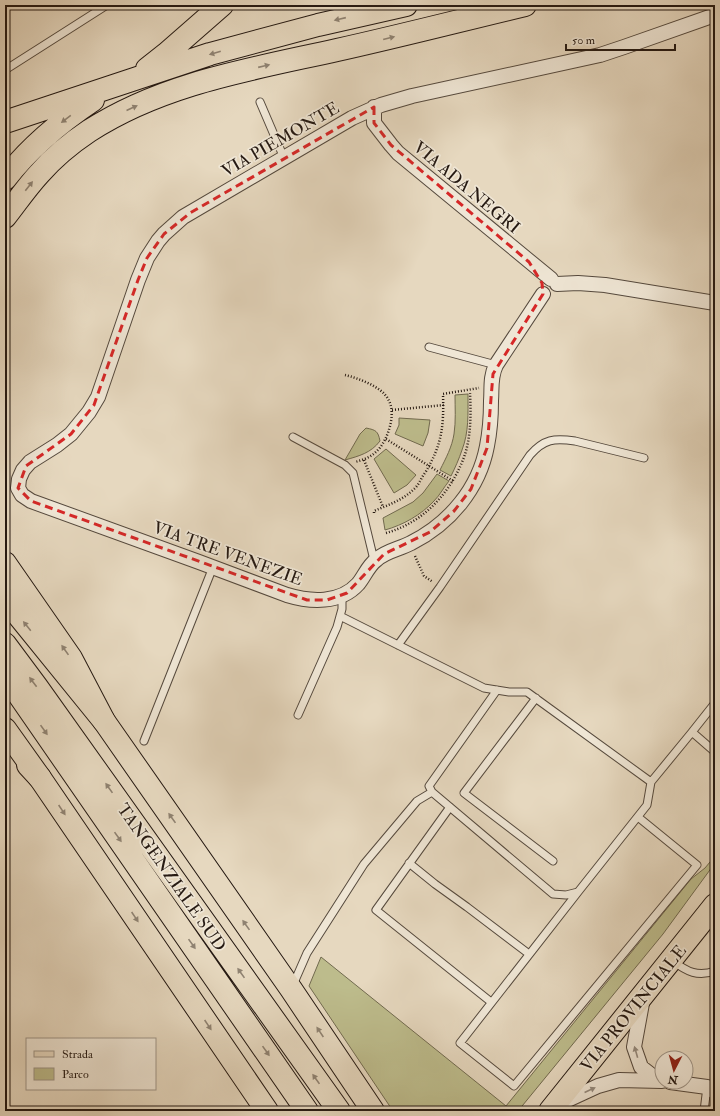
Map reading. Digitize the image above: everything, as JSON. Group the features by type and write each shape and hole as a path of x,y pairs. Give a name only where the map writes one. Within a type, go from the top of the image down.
{"main road":[{"path":"5,179 36,145 57,126 95,99 141,73 158,61 222,5"},
{"path":"5,122 236,46 325,23 406,5"},
{"path":"5,217 39,174 61,153 89,132 125,111 162,95 199,82 236,72 351,47 525,5"},
{"path":"5,563 71,658 104,721"},
{"path":"5,599 104,721 291,989 373,1111"},
{"name":"TANGENZIALE SUD","path":"5,644 339,1111"},
{"name":"TANGENZIALE SUD","path":"5,675 307,1111"},
{"path":"5,729 267,1111"},
{"path":"5,739 40,778"},
{"name":"VIA PROVINCIALE","path":"552,1109 715,905"}],"street":[{"name":"VIA PIEMONTE","path":"18,488 20,475 26,466 71,434 84,420 94,405 147,258 158,241 183,217 339,125 374,107 394,100 624,48 715,15"},
{"name":"VIA ADA NEGRI","path":"374,107 374,123 398,153 529,262 548,285"},
{"path":"374,560 384,554 410,544 430,532 448,518 463,500 474,483 483,462 488,442 491,413 491,385 496,365 548,285 578,283 606,285 715,303"},
{"name":"VIA TRE VENEZIE","path":"18,488 22,495 31,501 287,595 310,601 322,600 342,595 352,590 364,576 374,560"},
{"path":"644,994 634,1047 642,1067 654,1075"},
{"path":"552,1109 598,1086 619,1080 654,1081"},
{"path":"694,1087 711,1090"}],"lane":[{"path":"5,70 106,5"},
{"path":"260,102 284,158"},
{"path":"429,347 496,365"},
{"path":"293,436 345,465 353,472 374,560"},
{"path":"398,645 440,587 530,455 541,445 548,441 566,439 644,458"},
{"path":"144,742 213,567"},
{"path":"298,715 337,627 342,609 342,595"},
{"path":"340,616 484,688 509,692 528,692 651,782"},
{"path":"497,690 429,786 432,792 553,894 566,895 578,892"},
{"path":"536,698 464,793 553,861"},
{"path":"638,817 697,865 514,1086 460,1042 638,817 647,805 651,782 715,703"},
{"path":"692,732 715,752"},
{"path":"291,989 307,954 364,864 417,801 432,792"},
{"path":"450,807 376,910 492,1002"},
{"path":"409,863 529,954"},
{"path":"672,960 682,968 694,973 706,974 715,970"},
{"path":"704,1111 711,1090"}],"path":[{"path":"345,375 375,387 388,398 392,410 391,422 386,439 378,450 364,460 345,465"},
{"path":"375,517 374,511 396,502 415,488 429,466 441,436 444,416 443,394 491,385"},
{"path":"386,533 418,519 437,502 453,481 466,453 469,438 471,420 470,393"},
{"path":"392,410 444,405"},
{"path":"386,439 453,481"},
{"path":"364,460 383,507"},
{"path":"410,544 424,576 440,587"}],"highlighted area":[{"path":"374,107 374,123 391,145 529,262 542,283 543,294 493,374 487,448 471,489 454,511 430,532 384,554 347,593 327,600 307,600 31,501 18,488 26,466 71,434 94,405 147,258 164,234 190,213"}],"green space":[{"path":"468,394 468,422 466,436 460,457 451,476 440,470 453,439 455,424 455,395"},
{"path":"399,418 430,420 428,433 423,446 395,434 399,425"},
{"path":"366,428 372,429 376,432 380,441 369,451 345,460 360,434"},
{"path":"386,449 416,475 407,485 394,493 374,459"},
{"path":"437,474 449,481 434,501 411,519 385,530 383,518 413,502 423,493"},
{"path":"715,856 715,863 663,934 518,1111 393,1111 309,986 321,957 506,1106 691,879 705,868"}]}
